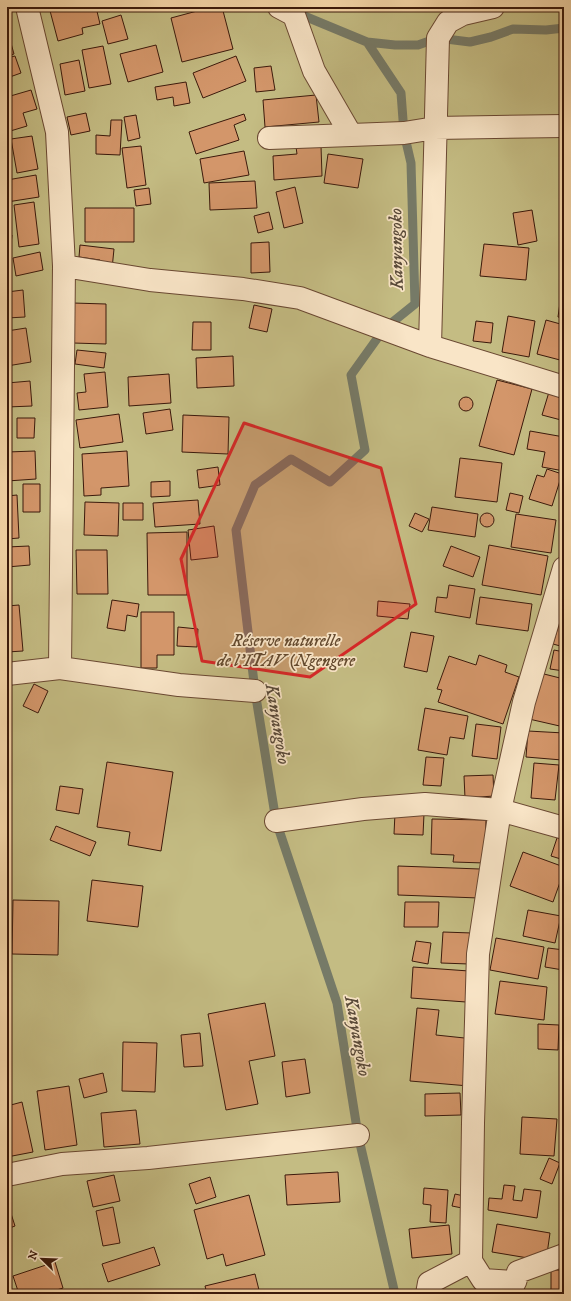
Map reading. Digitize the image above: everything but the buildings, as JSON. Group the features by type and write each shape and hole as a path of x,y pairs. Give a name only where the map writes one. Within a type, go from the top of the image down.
{"street":[{"path":"27,7 57,132 64,266 60,668"},
{"path":"279,7 294,15 314,71 351,135"},
{"path":"430,346 438,38 448,22 463,14 494,7"},
{"path":"269,138 404,133 435,128 564,126"},
{"path":"64,266 150,280 243,289 300,298 430,346 564,387"},
{"path":"564,568 524,702 500,810 478,954 471,1261 483,1280 515,1282 518,1272 564,1255"},
{"path":"7,674 60,668 179,685 255,691"},
{"path":"276,821 362,809 425,804 500,810 564,828"},
{"path":"7,1175 62,1164 148,1158 358,1135"},
{"path":"427,1294 429,1283 471,1261"}],"highlighted area":[{"path":"244,423 381,468 416,604 310,677 202,661 181,559"}],"green space":[{"name":"Réserve naturelle de l'ITAV (Ngengere","path":"7,7 564,7 564,1294 7,1294"}],"waterway":[{"name":"Kanyangoko","path":"297,13 367,42 401,93 404,133 411,163 415,304 384,329 351,375 365,450 330,482 291,459 255,485 236,530 255,691 276,821 337,1003 358,1135 395,1294"},
{"path":"367,42 395,45 418,45 438,38 470,42 491,37 513,29 546,30 564,28"}]}
